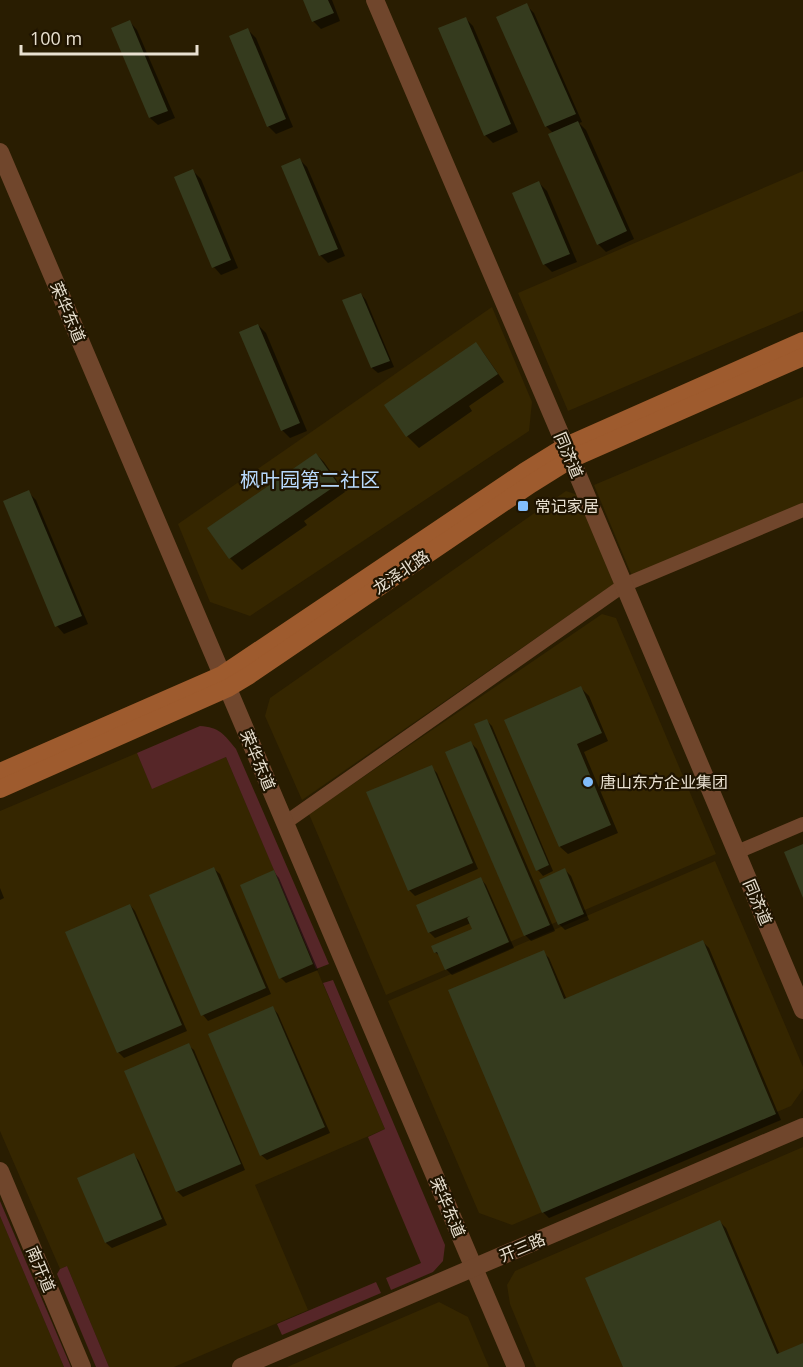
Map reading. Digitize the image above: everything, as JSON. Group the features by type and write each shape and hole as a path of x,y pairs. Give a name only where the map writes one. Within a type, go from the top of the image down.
{"main road":[{"name":"龙泽北路","path":"0,789 225,681 524,472 803,341"},
{"name":"龙泽北路","path":"569,452 803,357"},
{"name":"龙泽北路","path":"0,772 225,681"}],"street":[{"name":"同济道","path":"375,0 569,452 803,1010"},
{"name":"荣华东道","path":"0,152 516,1367"},
{"path":"285,823 624,585 803,510"},
{"path":"737,852 803,824"},
{"name":"开三路","path":"241,1367 803,1127"},
{"name":"南开道","path":"0,1171 82,1367"}],"shaded area":[{"path":"803,171 803,311 568,411 518,293"},
{"path":"492,307 532,402 529,431 250,616 210,602 178,524"},
{"path":"803,397 803,504 632,576 594,485"},
{"path":"566,491 578,495 614,584 302,800 265,716 270,698"},
{"path":"602,614 616,618 716,854 386,995 309,814"},
{"path":"200,726 221,732 236,749 329,964 316,969 226,757 152,789 137,753"},
{"path":"137,753 152,788 226,757 385,1129 255,1185 308,1310 174,1367 109,1367 67,1266 60,1269 0,1131 0,811"},
{"path":"715,861 803,1067 803,1089 791,1106 512,1225 479,1213 388,1001"},
{"path":"333,980 445,1245 443,1261 433,1272 391,1290 386,1278 421,1263 368,1137 385,1129 323,983"},
{"path":"803,1147 803,1367 536,1367 510,1304 507,1285 515,1271"},
{"path":"0,1201 71,1367 64,1367 0,1216"},
{"path":"0,1216 64,1367 0,1367"},
{"path":"67,1266 109,1367 96,1367 57,1274 60,1269"},
{"path":"376,1282 381,1293 282,1335 277,1324"},
{"path":"439,1302 468,1317 489,1367 287,1367"}],"building":[{"path":"303,0 328,0 334,13 312,22"},
{"path":"527,3 576,114 545,127 496,17"},
{"path":"466,17 511,124 484,136 438,28"},
{"path":"130,20 168,111 149,118 111,28"},
{"path":"248,28 286,119 267,127 229,36"},
{"path":"578,121 627,231 597,245 548,134"},
{"path":"300,158 338,249 319,256 281,166"},
{"path":"193,169 231,260 212,268 174,177"},
{"path":"539,181 570,254 543,265 512,193"},
{"path":"361,293 390,361 371,368 342,300"},
{"path":"258,324 300,423 281,431 239,332"},
{"path":"476,342 498,374 406,437 384,405"},
{"path":"316,453 338,484 229,559 207,528"},
{"path":"29,490 82,616 55,627 3,501"},
{"path":"581,686 602,733 577,744 611,825 559,847 504,720"},
{"path":"487,719 549,865 536,871 474,724"},
{"path":"471,741 550,925 524,936 445,752"},
{"path":"432,765 473,863 408,891 366,792"},
{"path":"803,844 803,898 784,852"},
{"path":"214,867 266,988 201,1016 149,895"},
{"path":"565,868 584,914 558,925 539,880"},
{"path":"274,870 313,964 279,979 240,885"},
{"path":"481,877 509,942 445,970 437,952 434,953 431,946 472,929 467,918 470,916 428,933 416,905"},
{"path":"130,904 182,1025 117,1053 65,932"},
{"path":"703,940 776,1114 542,1213 448,990 544,950 564,999"},
{"path":"273,1006 325,1127 260,1156 208,1034"},
{"path":"189,1043 241,1164 176,1192 124,1071"},
{"path":"134,1153 162,1219 105,1243 77,1178"},
{"path":"720,1220 777,1354 803,1343 803,1367 623,1367 585,1278"}],"place":[{"name":"常记家居","path":"523,506"},
{"name":"唐山东方企业集团","path":"588,782"}],"district":[{"name":"枫叶园第二社区","path":"310,480"}]}
